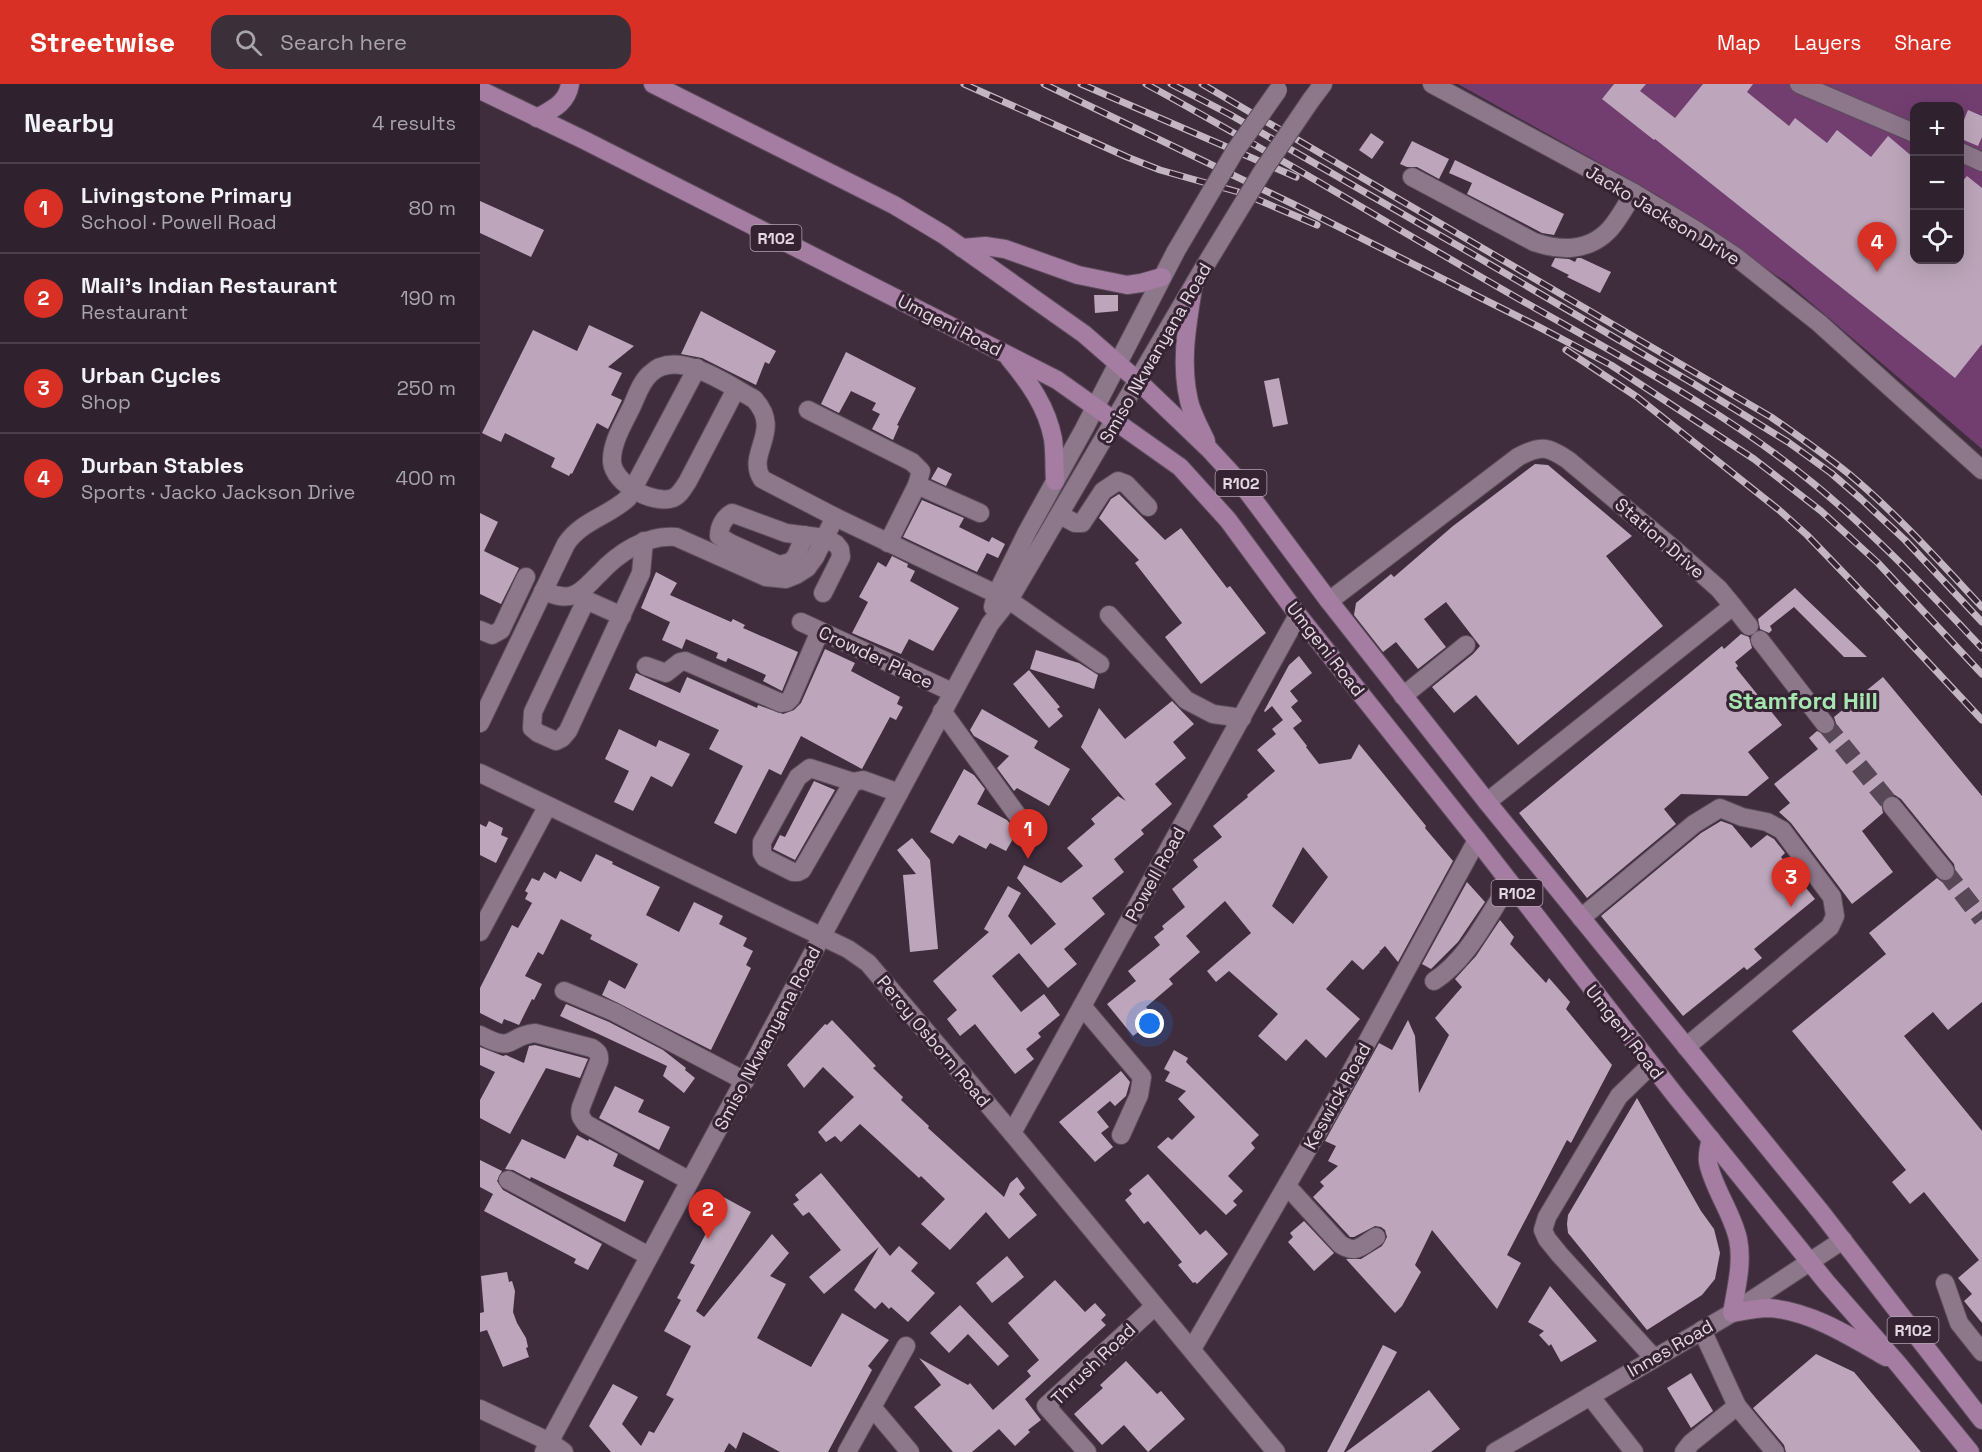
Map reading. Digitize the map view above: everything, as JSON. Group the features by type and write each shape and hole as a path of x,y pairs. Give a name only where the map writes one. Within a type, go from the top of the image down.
{"main road":[{"path":"537,118 564,101 570,84"},
{"name":"Umgeni Road","path":"653,84 894,205 962,248 1084,334 1138,381 1209,449 1244,487 1329,602 1487,802 1979,1409"},
{"name":"Umgeni Road","path":"480,90 1057,380 1180,467 1206,494 1248,545 1298,615 1477,840 1651,1065 1810,1263 1898,1364 1970,1452"},
{"path":"962,248 985,246 1005,249 1078,274 1127,285 1162,277"},
{"path":"1193,288 1185,336 1184,372 1190,403 1209,449"},
{"path":"1004,352 1035,392 1047,415 1053,440 1055,481"},
{"path":"1712,1139 1708,1151 1708,1162 1730,1212 1738,1240 1739,1267 1731,1312 1769,1308 1802,1316 1840,1331 1898,1364"}],"street":[{"name":"Smiso Nkwanyana Road","path":"1003,598 1060,515 1264,169 1323,84"},
{"name":"Jacko Jackson Drive","path":"1432,84 1634,193 1697,231 1781,291 1982,470"},
{"path":"1799,84 1910,131"},
{"name":"Smiso Nkwanyana Road","path":"553,1448 649,1256 990,624 1055,481 1162,277 1235,151 1280,87"},
{"path":"1964,154 1982,162"},
{"path":"1412,177 1534,242 1554,249 1576,248 1594,242 1609,230 1634,193"},
{"path":"736,389 688,481 678,495 673,498 658,498 633,490 613,469 614,446 642,385 649,375 658,367 671,364 697,368 736,389 754,399 765,415 765,436 756,464 757,472 762,479 1003,598 1100,664"},
{"path":"480,723 571,536 584,525 621,504 633,490 697,368"},
{"path":"808,410 918,466 921,471 917,485 888,543"},
{"name":"Station Drive","path":"1329,602 1518,457 1530,450 1542,447 1555,451 1577,468 1719,589 1733,606"},
{"path":"1060,515 1075,523 1082,523 1103,491 1118,481 1126,484 1148,507"},
{"path":"917,485 980,513"},
{"path":"644,541 641,573 568,731 556,741 537,733 532,728 533,712 582,597 606,566 644,541 655,537 676,537 766,577 775,579 796,575 807,568 815,557 835,517"},
{"path":"805,535 825,538 840,549 841,557 823,593"},
{"path":"480,630 492,635 501,630 526,577"},
{"path":"543,591 560,597 582,597 622,616"},
{"path":"1487,802 1733,606 1825,724"},
{"path":"1109,615 1186,700 1212,714 1242,718"},
{"name":"Powell Road","path":"1012,1133 1298,615"},
{"name":"Crowder Place","path":"801,622 952,692"},
{"path":"646,666 666,673 680,662 685,661 781,703 787,702 791,698 820,631"},
{"path":"1403,696 1466,645"},
{"path":"942,711 1023,822"},
{"path":"853,782 802,870 792,872 765,858 762,853 762,842 798,777 810,768 816,768 853,782 863,780 899,793"},
{"name":"Percy Osborn Road","path":"480,773 848,949 868,963 1276,1452"},
{"path":"1892,806 1945,871"},
{"path":"480,932 547,807"},
{"path":"1581,918 1694,824 1715,810 1720,808 1742,817 1767,822 1782,830 1832,897 1835,916 1830,927 1686,1047"},
{"name":"Keswick Road","path":"1192,1349 1328,1114 1477,840"},
{"path":"1434,981 1445,974 1464,955 1510,883"},
{"path":"564,991 614,1012 745,1081"},
{"path":"1082,1006 1142,1077 1139,1095 1121,1135"},
{"path":"480,1035 502,1045 510,1044 535,1032 598,1051 599,1061 580,1107 581,1119 586,1124 690,1180"},
{"path":"1651,1065 1619,1096 1547,1216 1543,1230 1560,1255 1654,1358"},
{"path":"508,1180 649,1256"},
{"path":"1287,1186 1348,1250 1356,1250 1376,1237"},
{"name":"Innes Road","path":"1501,1451 1702,1330 1843,1240"},
{"path":"1945,1282 1959,1323 1982,1352"},
{"name":"Thrush Road","path":"1087,1452 1046,1406 1155,1306"},
{"path":"1702,1330 1737,1406 1775,1452"},
{"path":"847,1452 906,1346"},
{"path":"1590,1396 1634,1452"},
{"path":"1684,1452 1691,1443 1737,1406"},
{"path":"872,1407 910,1452"},
{"path":"480,1409 553,1448"}],"shaded area":[{"path":"1458,84 1982,84 1982,449 1789,284 1657,195"}],"building":[{"path":"1614,84 1646,84 1640,91 1675,118 1703,84 1753,84 1747,92 1789,126 1795,118 1827,143 1837,130 1871,157 1888,136 1910,155 1910,264 1964,264 1964,179 1967,176 1982,188 1982,344 1955,378 1602,99"},
{"path":"1968,110 1982,116 1982,137 1978,146 1964,140 1964,120"},
{"path":"1371,133 1384,142 1372,159 1359,150"},
{"path":"1412,141 1449,159 1439,179 1417,167 1400,164"},
{"path":"1455,160 1564,214 1554,235 1542,233 1467,194 1472,183 1449,173"},
{"path":"480,201 544,230 531,257 480,233"},
{"path":"1555,258 1575,262 1577,258 1581,258 1611,272 1600,293 1567,277 1569,275 1551,266"},
{"path":"1094,295 1118,295 1118,311 1095,313"},
{"path":"701,311 776,351 769,364 765,362 756,385 702,358 681,354"},
{"path":"589,325 634,346 608,367 622,373 611,395 622,400 608,429 597,423 569,476 551,467 555,458 505,433 501,442 482,433 533,330 577,351"},
{"path":"846,352 916,388 897,425 899,426 893,440 872,429 880,414 872,410 876,403 851,391 839,413 821,404"},
{"path":"1279,378 1288,424 1273,427 1264,381"},
{"path":"1535,464 1548,465 1632,536 1606,556 1663,626 1518,745 1476,695 1454,713 1432,687 1480,646 1446,602 1424,619 1446,647 1418,669 1396,642 1383,652 1354,615 1356,603 1391,574 1394,577 1453,526"},
{"path":"938,467 952,474 946,486 931,479"},
{"path":"1119,494 1165,540 1181,528 1227,588 1230,586 1266,633 1201,684 1165,637 1182,623 1135,563 1139,560 1099,518 1111,499"},
{"path":"922,500 964,518 959,527 989,542 992,537 1005,544 998,558 987,553 977,572 903,537"},
{"path":"480,513 498,522 484,551 519,568 501,604 480,594"},
{"path":"892,556 908,564 907,567 915,571 910,581 959,608 933,651 909,639 901,654 852,633 868,602 859,597 878,562 886,567"},
{"path":"656,572 677,583 670,595 731,622 733,619 745,625 743,628 798,652 782,691 763,681 766,675 728,658 726,662 716,658 718,653 686,639 682,649 662,640 670,622 641,608"},
{"path":"1795,588 1867,657 1844,657 1794,607 1770,626 1772,630 1769,633 1760,629 1758,619"},
{"path":"1741,634 1749,637 1752,648 1735,662 1738,666 1736,668 1782,725 1748,752 1769,778 1747,796 1681,794 1664,809 1676,824 1587,898 1519,813 1722,646 1724,649"},
{"path":"825,649 855,663 851,671 900,697 897,704 903,707 896,720 890,717 862,769 801,736 781,775 769,769 736,834 714,823 743,766 709,749 719,730 629,689 636,673 680,693 687,677 757,708 758,705 783,714 794,710 801,703"},
{"path":"1036,650 1079,663 1098,675 1094,689 1030,669"},
{"path":"1299,656 1312,673 1290,691 1298,701 1291,707 1302,721 1293,728 1319,764 1351,759 1359,744 1453,861 1398,962 1385,946 1363,970 1352,960 1326,989 1360,1019 1326,1058 1306,1039 1286,1061 1258,1036 1278,1014 1229,971 1216,982 1207,971 1251,933 1225,901 1186,936 1200,952 1169,979 1173,984 1146,1007 1159,1022 1144,1034 1141,1030 1133,1036 1107,1004 1136,981 1128,971 1160,945 1154,937 1164,929 1162,926 1185,907 1172,889 1198,867 1193,860 1222,837 1213,826 1275,771 1257,750 1276,734 1272,729 1283,720 1272,706 1264,711 1289,665","holes":["1303,847 1328,877 1293,924 1272,906"]},
{"path":"1029,670 1060,707 1057,709 1063,716 1049,728 1013,684"},
{"path":"1883,677 1982,796 1982,1002 1948,1030 1933,1012 1904,1036 1982,1131 1982,1323 1964,1301 1972,1294 1958,1278 1979,1260 1924,1192 1910,1204 1892,1182 1906,1170 1792,1031 1886,954 1869,933 1937,878 1942,882 1947,882 1956,874 1954,864 1901,799 1890,795 1881,803 1883,813 1862,831 1893,872 1852,904 1791,823 1779,812 1790,803 1774,784 1818,749 1809,738 1817,731 1826,735 1832,732 1836,723 1834,717"},
{"path":"1172,701 1194,724 1173,742 1186,758 1155,784 1172,804 1141,830 1144,834 1114,859 1124,872 1092,898 1105,914 1064,949 1077,964 1048,988 1019,953 992,976 1021,1012 1044,994 1060,1015 1038,1033 1041,1037 1026,1049 1034,1059 1015,1074 975,1024 960,1036 947,1019 957,1010 933,981 989,932 984,929 1008,886 1021,893 1008,916 1031,945 1056,924 1017,878 1024,865 1061,883 1083,866 1067,848 1095,824 1091,819 1118,796 1126,801 1081,747 1099,708 1125,739"},
{"path":"982,709 1038,741 1034,748 1070,769 1049,806 1017,788 1014,791 997,768 1009,756 974,736 970,730"},
{"path":"619,729 656,747 659,740 690,754 672,787 651,776 633,811 614,802 629,771 605,759"},
{"path":"964,769 974,775 985,789 977,804 1007,820 1017,832 1006,851 990,843 986,849 959,835 953,844 930,832"},
{"path":"814,781 835,790 795,860 773,849 780,835 785,837"},
{"path":"489,821 503,828 501,835 508,838 496,863 480,855 480,824 486,827"},
{"path":"1721,821 1732,825 1751,848 1767,835 1774,839 1785,853 1781,857 1815,899 1754,949 1762,958 1747,970 1744,967 1683,1016 1601,916 1701,833"},
{"path":"912,838 930,860 938,949 910,952 903,875 916,874 897,850"},
{"path":"596,854 660,887 646,915 679,932 694,902 723,916 719,924 747,938 743,946 753,951 746,965 751,968 711,1050 602,995 609,980 625,989 638,964 590,939 592,935 561,919 543,955 538,952 525,976 542,984 519,1025 504,1019 502,1024 480,1013 480,988 512,925 518,928 532,903 525,899 528,893 525,891 532,878 539,881 544,872 556,879 560,871 581,882"},
{"path":"1467,882 1485,902 1458,942 1431,969 1422,964"},
{"path":"1500,920 1514,937 1510,944 1546,983 1549,978 1570,1002 1566,1009 1612,1065 1571,1143 1567,1140 1507,1255 1521,1263 1497,1309 1432,1230 1415,1265 1421,1272 1402,1306 1395,1313 1346,1259 1361,1259 1382,1246 1387,1237 1385,1230 1375,1226 1350,1237 1313,1197 1324,1186 1320,1182 1338,1166 1328,1161 1336,1146 1325,1141 1379,1043 1392,1050 1408,1020 1415,1036 1419,1093 1449,1035 1435,1018 1462,987 1455,979 1476,956"},
{"path":"566,1004 609,1022 663,1050 695,1078 684,1093 663,1076 667,1066 560,1016"},
{"path":"832,1020 876,1066 873,1068 903,1097 901,1100 929,1126 928,1128 1004,1197 1010,1183 1017,1177 1025,1188 1019,1194 1037,1215 1009,1239 986,1212 950,1250 921,1224 945,1199 921,1176 919,1178 860,1124 841,1142 835,1136 826,1142 818,1132 854,1097 823,1067 804,1088 787,1065 825,1024 827,1025"},
{"path":"535,1045 588,1059 580,1078 546,1068 510,1134 480,1118 480,1100 495,1072 480,1065 480,1047 524,1063 529,1046"},
{"path":"1174,1050 1188,1058 1186,1062 1259,1135 1251,1143 1255,1148 1228,1176 1243,1191 1233,1201 1237,1205 1226,1215 1157,1147 1168,1137 1172,1140 1195,1117 1178,1099 1186,1091 1165,1081 1170,1072 1164,1069"},
{"path":"1121,1071 1130,1082 1126,1096 1115,1106 1110,1101 1097,1112 1109,1127 1101,1133 1113,1147 1095,1162 1059,1122"},
{"path":"615,1086 644,1100 638,1112 670,1127 659,1150 599,1118"},
{"path":"1637,1098 1701,1211 1714,1229 1720,1253 1715,1279 1702,1295 1647,1330 1568,1233 1567,1224 1568,1215"},
{"path":"577,1135 618,1154 613,1166 644,1181 625,1222 531,1177 530,1179 513,1170 505,1169 522,1139 565,1159"},
{"path":"480,1160 502,1171 497,1181 503,1190 602,1244 588,1270 574,1263 576,1259 484,1211 493,1194 480,1187"},
{"path":"821,1173 890,1256 899,1246 918,1263 911,1271 935,1293 908,1322 882,1302 875,1309 854,1290 879,1247 824,1294 809,1277 841,1250 809,1212 803,1216 793,1204 799,1200 795,1195"},
{"path":"1148,1174 1200,1235 1206,1230 1228,1254 1197,1284 1193,1283 1178,1265 1182,1262 1148,1221 1144,1224 1125,1200 1132,1194 1129,1190"},
{"path":"718,1194 751,1212 696,1311 704,1317 772,1234 789,1253 770,1276 786,1284 757,1338 811,1367 842,1313 889,1340 868,1366 872,1370 828,1452 780,1452 743,1432 736,1449 729,1443 724,1452 611,1452 589,1426 613,1384 638,1397 622,1424 641,1446 649,1431 654,1433 674,1399 666,1395 691,1346 664,1331 681,1300 677,1298 695,1265 690,1263 710,1226 702,1222"},
{"path":"1304,1221 1334,1253 1314,1271 1288,1242 1293,1237 1290,1233"},
{"path":"1007,1256 1024,1277 992,1303 976,1283"},
{"path":"507,1272 509,1282 512,1281 515,1291 513,1312 526,1338 529,1357 503,1367 487,1330 480,1332 480,1313 484,1312 481,1276"},
{"path":"1055,1280 1085,1312 1095,1303 1106,1315 1101,1320 1106,1325 1025,1399 1041,1420 1028,1430 1030,1432 1015,1446 999,1429 972,1452 953,1452 914,1407 941,1385 919,1358 968,1385 970,1383 993,1410 1031,1376 1027,1371 1039,1360 1008,1323"},
{"path":"1550,1286 1597,1341 1561,1362 1551,1344 1549,1346 1539,1335 1544,1331 1528,1322"},
{"path":"960,1305 1009,1356 998,1366 968,1334 949,1353 930,1333"},
{"path":"1383,1345 1397,1352 1344,1452 1327,1452"},
{"path":"1816,1354 1854,1372 1921,1452 1786,1452 1784,1445 1753,1408"},
{"path":"1126,1361 1157,1394 1161,1391 1185,1419 1148,1452 1124,1425 1102,1445 1074,1414 1103,1388 1100,1385"},
{"path":"1691,1373 1713,1411 1691,1428 1667,1388"},
{"path":"1429,1390 1460,1429 1431,1452 1346,1452"}],"tunnel":[{"path":"1825,724 1892,806"},
{"path":"1945,871 1982,919"}],"railway":[{"path":"964,84 1127,157 1160,170 1242,193 1317,225"},
{"path":"1044,84 1293,204 1611,365 1754,459 1821,511 1878,563 1982,674"},
{"path":"1081,84 1296,177"},
{"path":"1146,84 1629,361 1743,431 1814,484 1858,523 1901,563 1982,648"},
{"path":"1171,84 1229,114 1474,255 1788,442 1831,473 1861,499 1905,540 1982,622"},
{"path":"1202,84 1771,417 1867,489 1982,607"},
{"path":"1566,350 1637,397 1779,510 1807,535 1982,720"}],"place":[{"name":"Durban Stables","path":"1877,272"},
{"name":"Livingstone Primary","path":"1028,859"},
{"name":"Urban Cycles","path":"1791,907"},
{"name":"Mali's Indian Restaurant","path":"708,1239"}],"district":[{"name":"Stamford Hill","path":"1803,700"}]}
